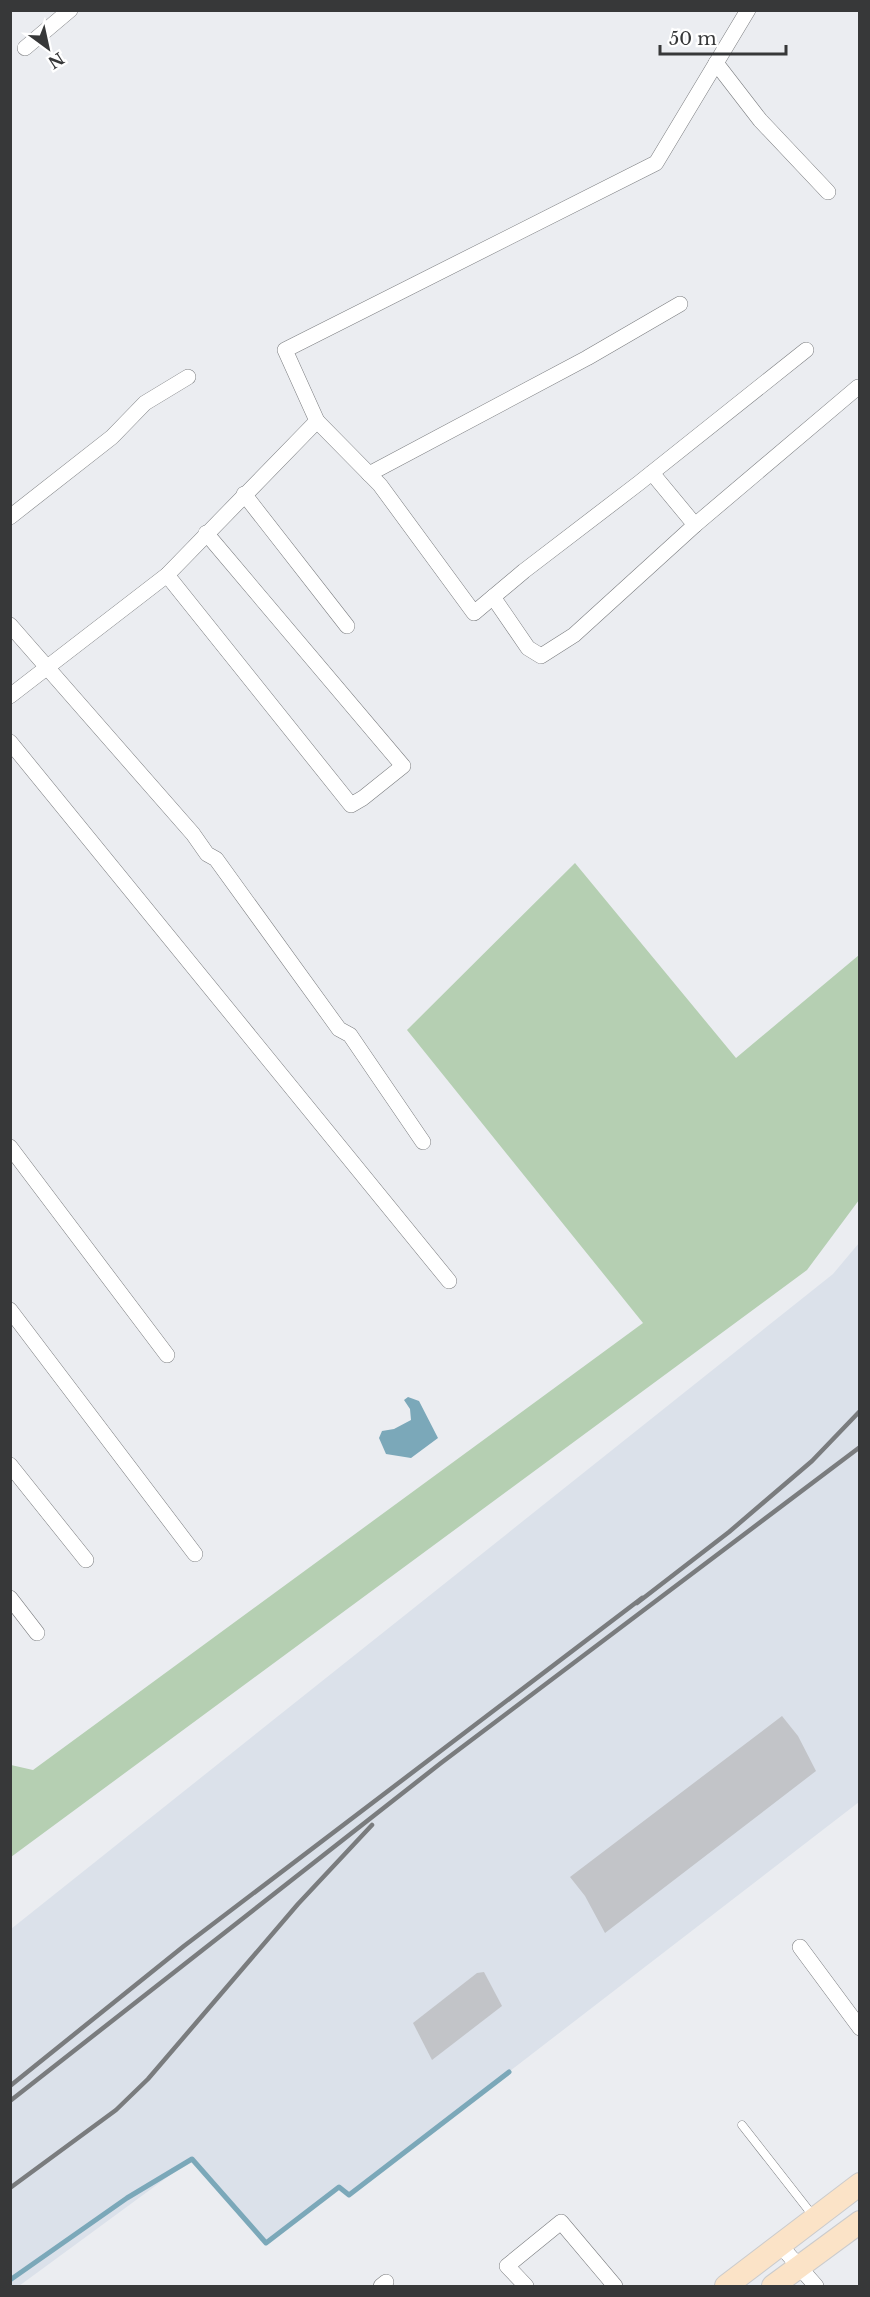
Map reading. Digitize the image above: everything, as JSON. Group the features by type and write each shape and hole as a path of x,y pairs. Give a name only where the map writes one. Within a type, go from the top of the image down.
{"main road":[{"path":"726,2286 860,2184"},
{"path":"780,2284 800,2266 860,2222"}],"street":[{"path":"25,48 70,10"},
{"path":"748,10 656,163 285,350 317,421 380,484 474,613 806,350"},
{"path":"716,63 760,120 828,192"},
{"path":"369,474 587,358 680,304"},
{"path":"10,517 112,437 144,403 188,377"},
{"path":"493,597 528,648 541,656 574,635 695,525 858,387 860,389"},
{"path":"10,696 166,575 317,421"},
{"path":"652,473 695,525"},
{"path":"244,494 347,626"},
{"path":"166,575 351,805 403,766 206,533"},
{"path":"10,625 45,668 193,834 207,854 216,859 339,1029 350,1035 423,1142"},
{"path":"10,742 449,1281"},
{"path":"10,1147 167,1355"},
{"path":"10,1310 195,1554"},
{"path":"10,1465 86,1560"},
{"path":"10,1598 38,1634"},
{"path":"800,1947 860,2028"},
{"path":"526,2286 507,2266 561,2222 615,2286"},
{"path":"772,2251 800,2266 816,2286"},
{"path":"772,2251 780,2284"}],"lane":[{"path":"742,2125 815,2218"}],"shaded area":[{"path":"859,1243 859,1802 349,2195 338,2187 266,2243 192,2159 19,2286 11,2286 11,1929 833,1274"}],"green space":[{"path":"575,863 736,1058 859,955 859,1200 807,1270 11,1857 11,1765 33,1770 643,1323 407,1030"}],"water":[{"path":"408,1397 419,1401 438,1438 411,1458 386,1454 379,1438 382,1431 394,1429 411,1420 410,1409 404,1400"}],"building":[{"path":"782,1716 798,1736 816,1771 605,1933 585,1896 570,1877"},
{"path":"484,1972 502,2006 432,2060 413,2023 477,1973"}],"waterway":[{"path":"10,2280 127,2198 192,2159 266,2243 339,2187 349,2195 509,2072"}],"railway":[{"path":"637,1603 729,1532 812,1461 860,1411"},
{"path":"10,2101 441,1763 860,1447"},
{"path":"10,2086 184,1946 642,1598"},
{"path":"10,2188 116,2110 148,2079 298,1904 372,1825"}]}
